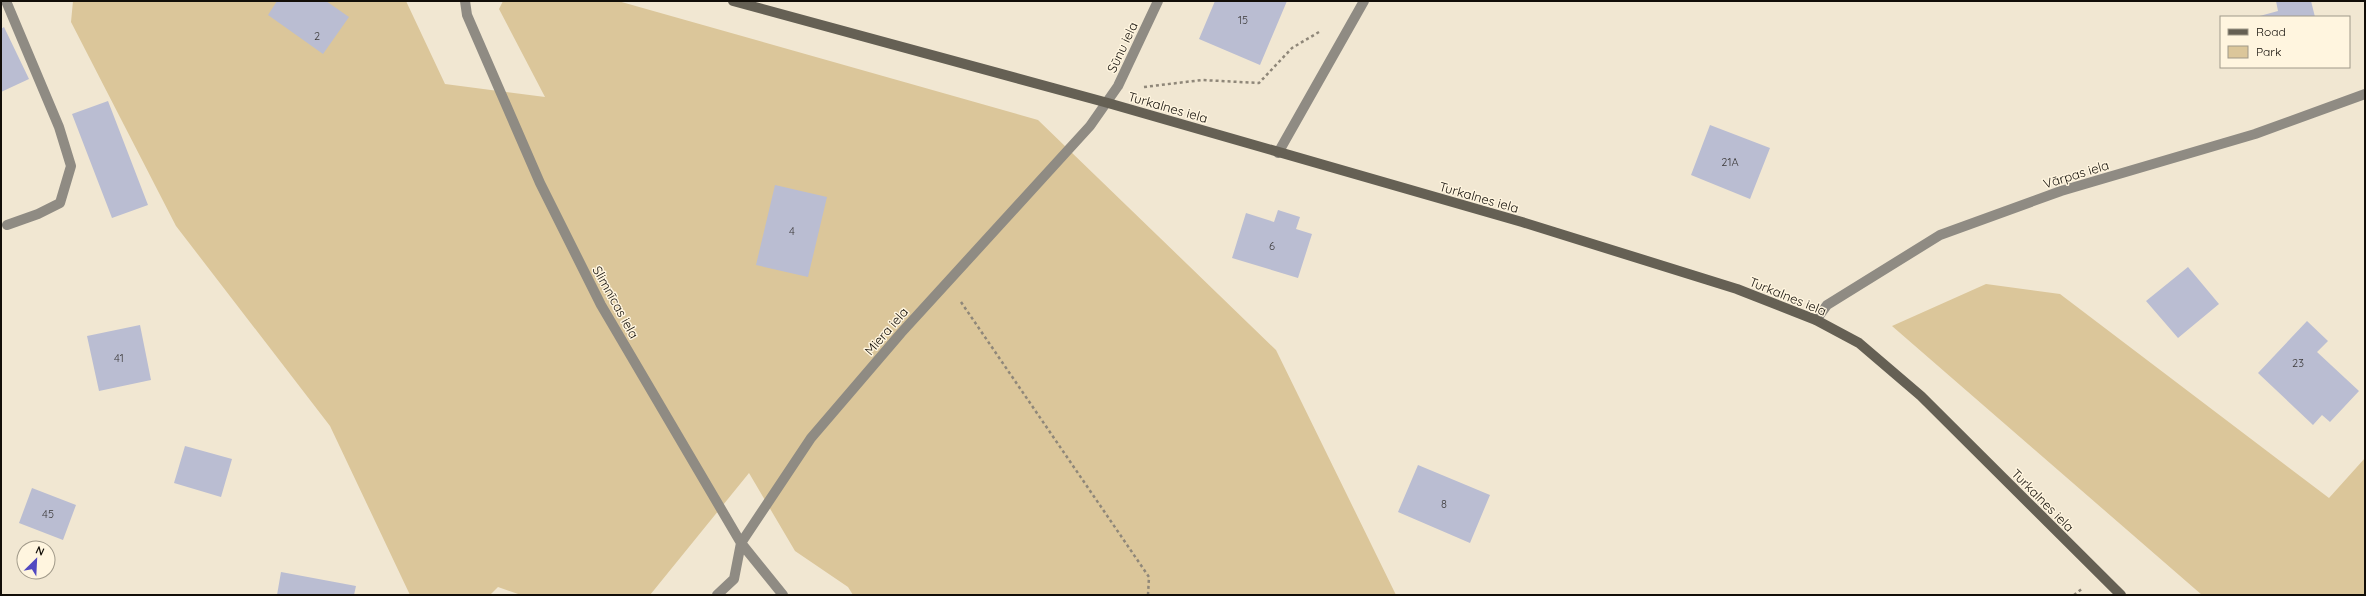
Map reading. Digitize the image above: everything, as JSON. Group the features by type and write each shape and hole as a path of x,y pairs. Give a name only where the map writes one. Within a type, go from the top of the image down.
{"main road":[{"name":"Turkalnes iela","path":"733,1 1108,103 1522,222 1737,290 1816,320 1859,343 1921,396 2121,595"}],"street":[{"path":"6,1 60,127 71,166 60,202 38,214 7,225"},
{"name":"Slimnīcas iela","path":"465,1 467,15 515,127 601,305 741,543 783,595"},
{"name":"Sūnu iela","path":"1108,103 1118,86 1158,1"},
{"path":"1278,153 1364,1"},
{"name":"Vārpas iela","path":"1816,320 1826,305 1940,235 2061,191 2255,134 2365,94"},
{"name":"Miera iela","path":"716,595 734,578 741,543 811,438 901,333 1085,132 1108,103"}],"path":[{"path":"1142,87 1202,80 1259,83 1292,48 1325,28"},
{"path":"957,296 1149,577 1148,595"}],"green space":[{"path":"73,1 406,1 445,84 545,97 499,9 503,1 618,1 1038,120 1276,350 1396,595 853,595 848,587 795,551 749,473 650,595 521,595 498,587 490,595 410,595 330,426 176,226 71,22"},
{"path":"1986,284 2060,294 2329,498 2365,458 2365,595 2202,595 1892,326"}],"building":[{"path":"277,1 326,1 349,17 323,54 268,15"},
{"path":"1215,1 1287,1 1260,65 1199,39"},
{"path":"2276,1 2311,1 2315,16 2260,16 2278,11"},
{"path":"4,27 29,79 1,92 1,29"},
{"path":"108,101 148,205 112,218 72,114"},
{"path":"1710,125 1770,148 1750,199 1691,175"},
{"path":"775,185 827,197 808,277 756,265"},
{"path":"1278,210 1300,217 1296,229 1312,234 1298,278 1232,258 1246,213 1274,222"},
{"path":"2188,267 2219,304 2178,338 2146,301"},
{"path":"2307,321 2328,341 2317,352 2359,391 2330,422 2322,415 2313,425 2258,373"},
{"path":"140,325 151,380 99,391 87,336"},
{"path":"185,446 232,459 221,497 174,483"},
{"path":"1418,465 1490,495 1470,543 1398,512"},
{"path":"32,488 76,505 63,540 19,523"},
{"path":"281,572 356,586 354,595 277,595"}]}
